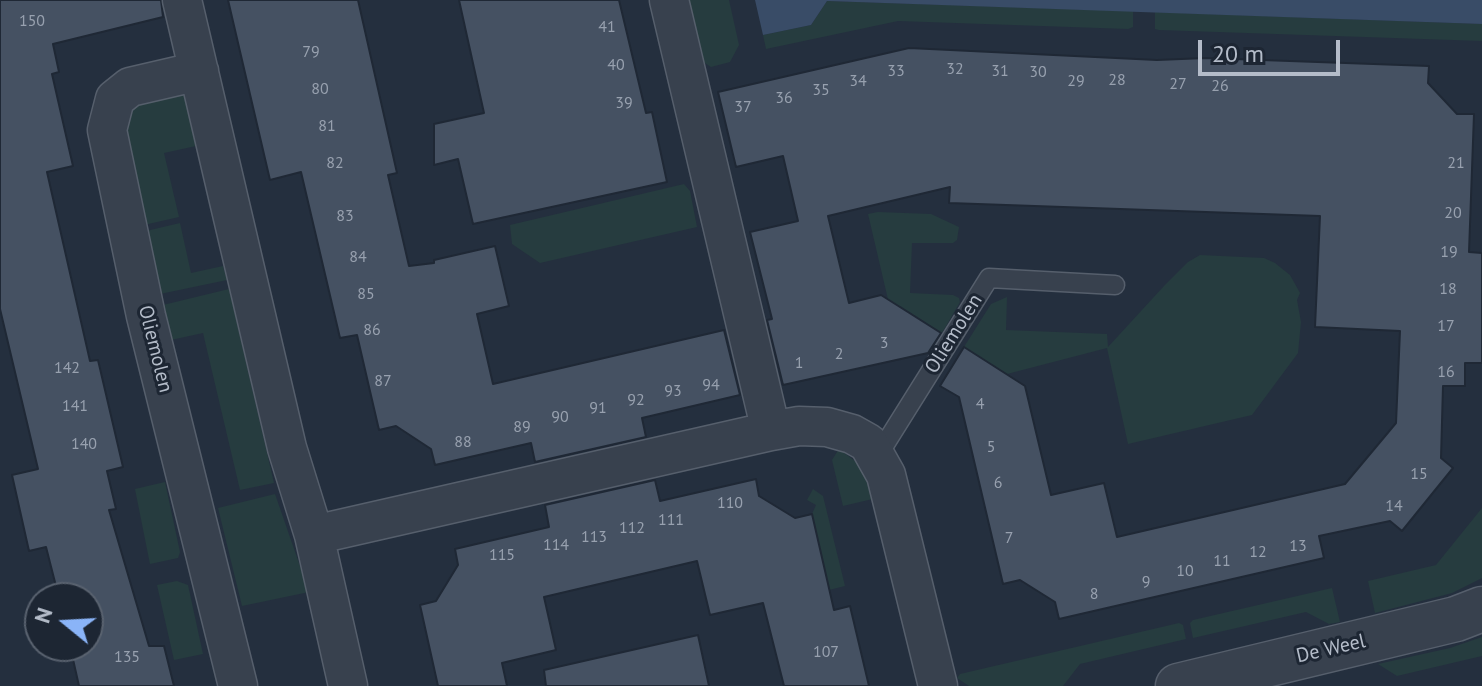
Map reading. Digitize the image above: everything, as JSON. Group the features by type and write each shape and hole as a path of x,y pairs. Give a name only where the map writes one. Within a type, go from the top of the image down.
{"street":[{"path":"182,0 287,448 314,535 348,686"},
{"path":"669,0 771,431"},
{"name":"Oliemolen","path":"199,71 130,87 115,99 107,130 146,316 238,686"},
{"path":"314,535 771,431 799,426 827,427 852,434 868,443 886,475 938,686"},
{"name":"De Weel","path":"1178,686 1456,619 1482,609"}],"lane":[{"name":"Oliemolen","path":"877,457 989,278 1115,285"}],"green space":[{"path":"683,0 729,0 739,45 730,62 711,67 696,57"},
{"path":"827,1 1133,11 1133,27 898,21 766,49 763,35 811,25"},
{"path":"1155,12 1482,24 1482,41 1159,30 1155,29"},
{"path":"182,87 196,146 164,153 179,217 144,225 122,131 131,105"},
{"path":"684,184 690,191 697,227 540,263 512,244 510,225"},
{"path":"868,214 931,214 959,227 957,240 953,243 912,243 910,293 959,298 960,302 942,333 900,306 890,308"},
{"path":"180,223 191,273 223,266 227,280 160,294 146,231"},
{"path":"1200,255 1264,258 1290,275 1300,293 1297,300 1301,322 1298,353 1252,415 1128,444 1107,348 1007,374 964,347 991,304 1007,297 1006,330 1107,334 1108,347 1188,262"},
{"path":"229,289 274,483 240,490 203,333 171,340 163,305"},
{"path":"839,449 859,464 877,498 843,506 832,460"},
{"path":"165,482 180,552 178,558 150,564 135,489"},
{"path":"813,489 823,496 845,586 829,590 812,514 816,505 807,500"},
{"path":"275,494 309,592 242,606 218,508"},
{"path":"1482,508 1482,578 1452,593 1375,613 1368,581 1436,565"},
{"path":"177,581 188,585 203,654 174,660 157,585"},
{"path":"1332,588 1340,622 1329,624 1306,612 1193,638 1190,623 1193,620"},
{"path":"1179,623 1183,625 1186,639 1080,664 1063,686 969,686 957,678 960,674"},
{"path":"1482,637 1482,656 1397,676 1378,664 1450,648"}],"water":[{"path":"755,0 1482,0 1482,24 827,1 811,25 763,35"}],"building":[{"path":"0,0 161,0 163,17 53,44 59,72 52,74 73,166 47,172 90,361 98,360 123,467 107,471 116,509 109,510 149,646 164,646 174,686 79,686 74,662 104,662 104,582 55,582 46,547 29,551 12,475 38,469 0,309"},
{"path":"228,0 358,0 397,173 388,175 409,266 434,263 434,260 495,246 509,306 477,314 493,384 724,330 740,395 642,418 646,437 535,462 531,443 435,465 431,449 396,426 379,430 357,335 340,338 301,172 270,180"},
{"path":"459,0 619,0 646,113 652,112 667,182 473,224 458,159 434,165 434,124 484,113"},
{"path":"909,48 1157,60 1206,58 1429,66 1428,83 1457,114 1474,114 1469,252 1482,253 1482,363 1465,363 1465,386 1443,386 1441,458 1453,468 1402,531 1390,521 1319,536 1324,558 1059,619 1055,602 1020,580 1003,584 959,397 940,386 964,347 1025,386 1051,495 1104,483 1117,537 1345,484 1396,423 1400,331 1315,327 1320,216 949,203 950,187 828,216 849,303 881,295 941,333 928,353 783,385 767,320 772,319 750,232 798,221 783,156 736,167 718,92"},
{"path":"756,479 759,496 795,518 812,514 834,610 850,606 869,686 784,686 763,603 710,615 697,561 544,597 556,650 502,663 507,686 438,686 420,605 436,601 458,565 455,549 549,527 545,505 655,480 660,501"},
{"path":"698,635 709,686 546,686 544,670"}]}
